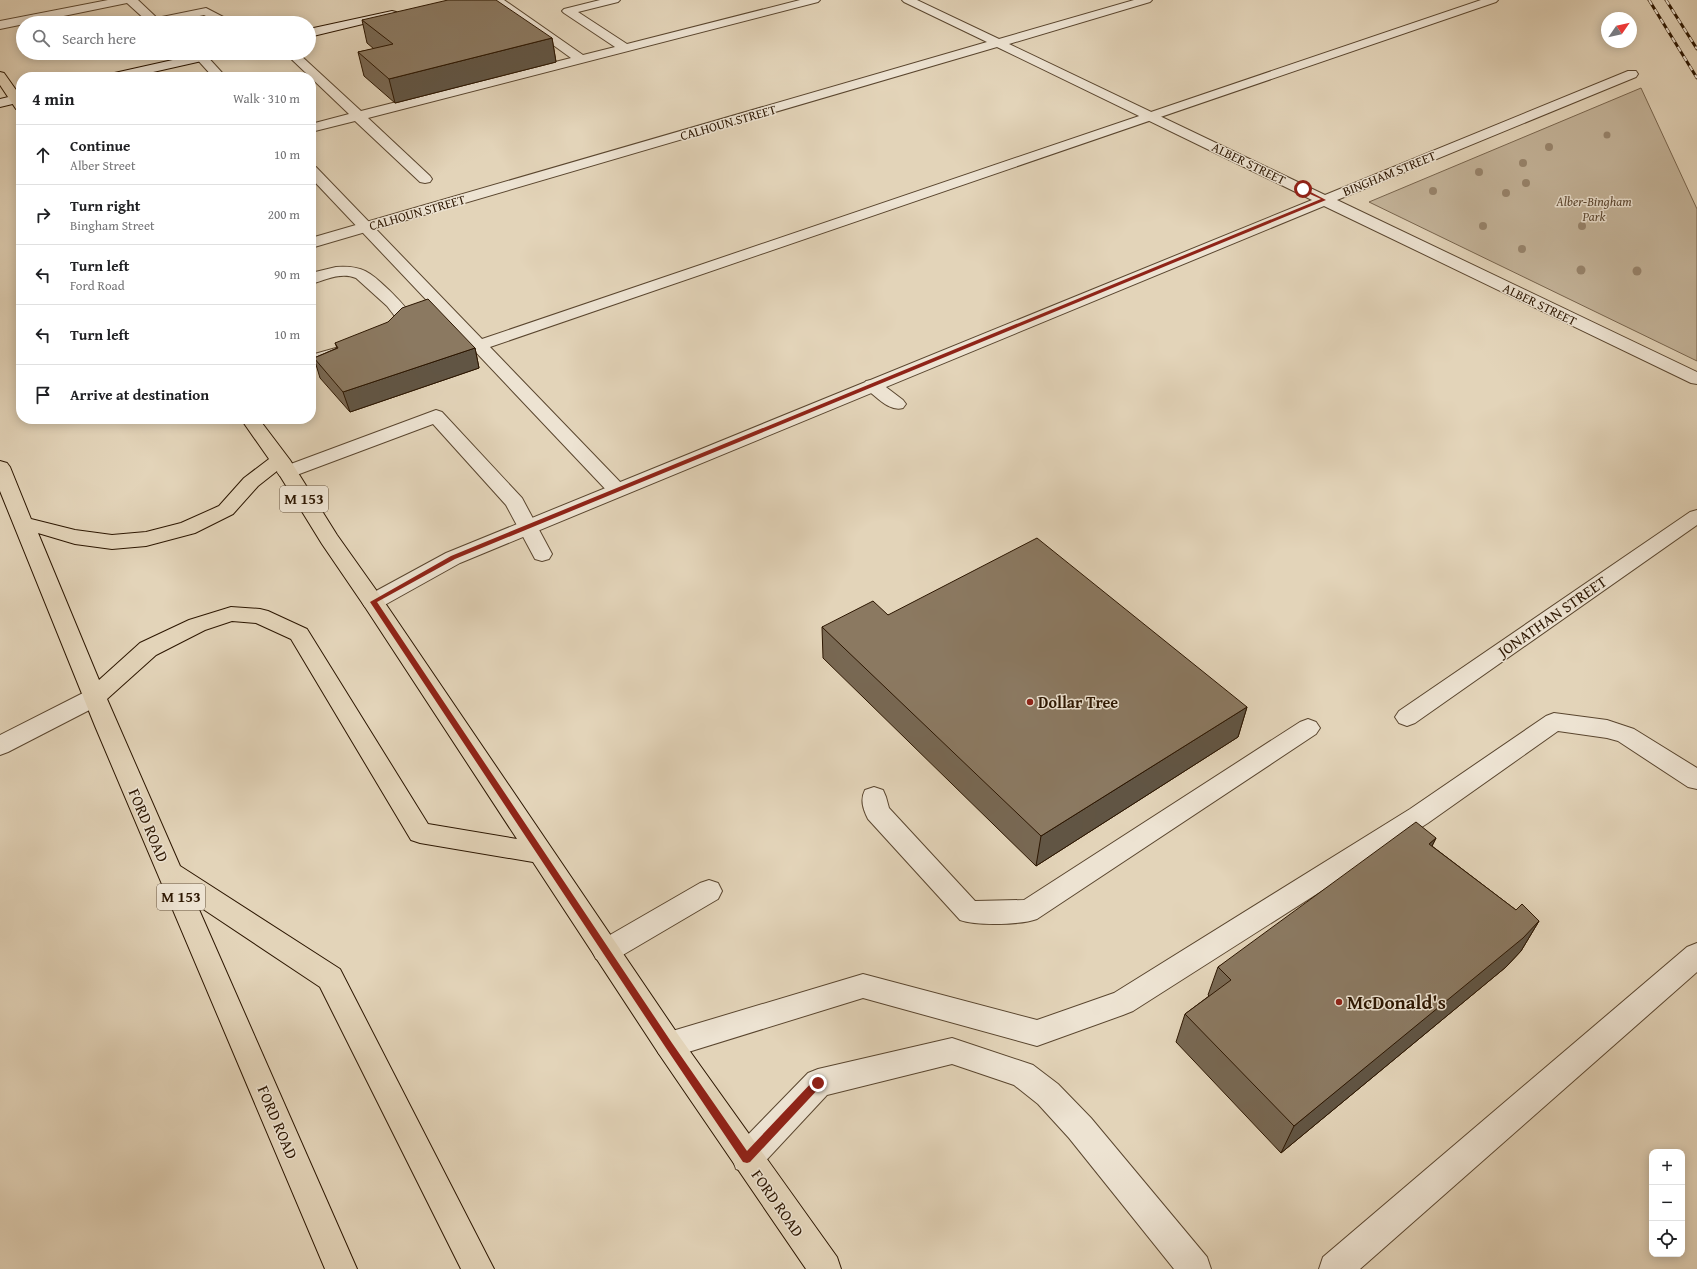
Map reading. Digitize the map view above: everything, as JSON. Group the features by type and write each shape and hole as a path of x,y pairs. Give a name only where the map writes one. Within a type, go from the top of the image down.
{"main road":[{"path":"0,76 16,97"},
{"name":"FORD ROAD","path":"254,424 284,466 329,539 373,602 669,1046 747,1158 813,1262"},
{"path":"24,523 75,537 112,542 146,539 188,528 226,510 252,482 284,466"},
{"name":"FORD ROAD","path":"0,467 95,697 341,1269"},
{"path":"95,697 148,649 197,624 231,614 260,616 300,634 420,833 541,853"},
{"path":"170,873 330,978 478,1269"}],"street":[{"path":"45,16 125,0"},
{"path":"131,0 148,16"},
{"path":"497,0 581,59"},
{"path":"614,0 568,11 625,48"},
{"path":"316,127 814,0"},
{"name":"ALBER STREET","path":"908,0 1697,379"},
{"name":"CALHOUN STREET","path":"316,243 1146,0"},
{"path":"478,346 1492,0"},
{"path":"183,16 206,11 215,16"},
{"path":"316,31 402,12"},
{"path":"0,25 16,22"},
{"path":"136,72 188,60"},
{"path":"204,60 215,72"},
{"path":"298,60 311,72"},
{"name":"BINGHAM STREET","path":"373,602 453,558 1632,74"},
{"path":"316,77 425,179"},
{"path":"0,103 16,101"},
{"path":"316,175 617,490"},
{"path":"316,276 335,272 353,272 362,275 401,310 405,319 401,327 376,341"},
{"path":"316,359 348,349"},
{"path":"872,385 896,404"},
{"path":"284,466 436,416 515,502 527,528 542,554"},
{"name":"JONATHAN STREET","path":"1407,717 1697,516"},
{"path":"0,746 95,697"},
{"path":"669,1046 863,986 1037,1033 1123,1002 1419,816 1554,722 1607,729 1626,735 1697,780"},
{"path":"874,797 877,812 969,912 1028,911 1308,728"},
{"path":"606,951 709,891"},
{"path":"1335,1269 1697,955"},
{"path":"747,1158 818,1083 952,1051 1023,1075 1048,1094 1080,1128 1195,1269"}],"green space":[{"name":"Alber-Bingham Park","path":"1641,88 1697,209 1697,361 1369,202"}],"building":[{"path":"448,0 496,0 552,38 389,79 358,52 393,44 362,20"},
{"path":"428,299 475,348 343,392 316,360 316,357 338,348 335,343 388,322 402,308"},
{"path":"1037,538 1247,707 1041,836 822,627 873,601 888,615"},
{"name":"McDonald's","path":"1416,822 1436,838 1429,844 1516,910 1522,904 1539,921 1523,938 1294,1126 1185,1014 1231,980 1218,967"}],"railway":[{"path":"1649,0 1697,78"},
{"path":"1666,0 1697,49"}],"place":[{"name":"Dollar Tree","path":"1030,702"},
{"name":"McDonald's","path":"1339,1002"}],"route":[{"path":"818,1083 747,1158 669,1046 373,602 453,558 1324,200 1303,189"}]}
